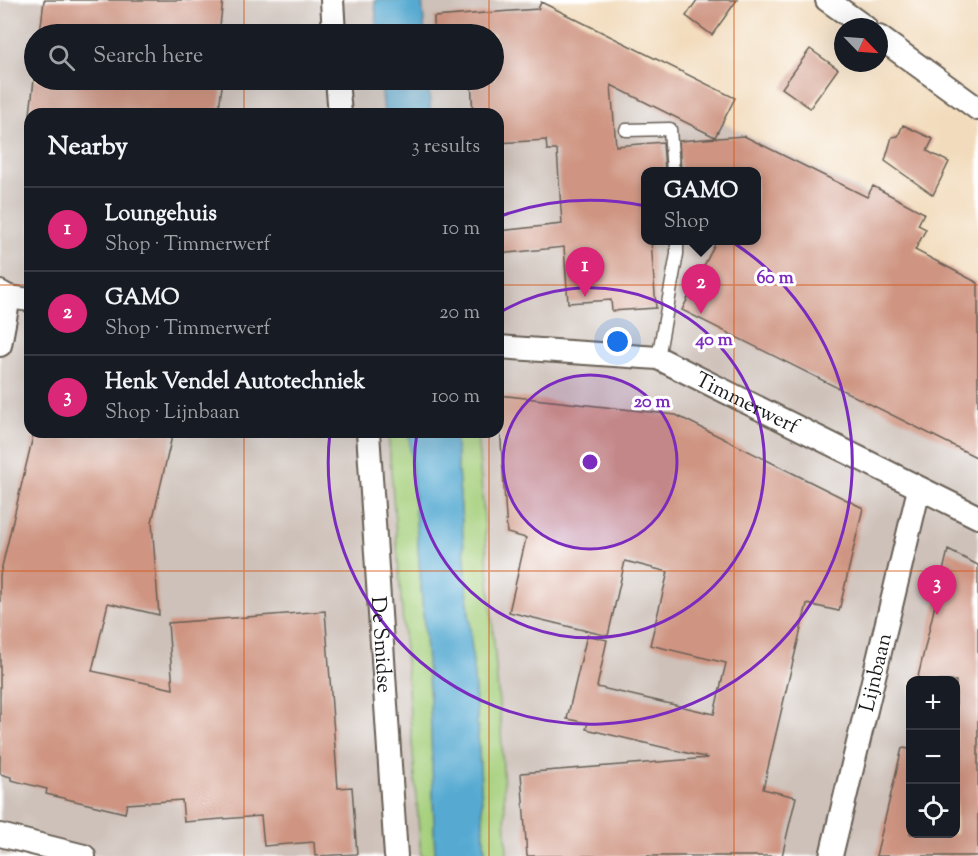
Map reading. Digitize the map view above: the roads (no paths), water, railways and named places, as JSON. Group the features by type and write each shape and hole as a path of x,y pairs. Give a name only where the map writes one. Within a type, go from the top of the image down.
{"street":[{"path":"332,0 333,24"},
{"path":"827,0 852,18"},
{"path":"888,43 978,108"},
{"path":"338,90 339,108"},
{"path":"0,345 13,296"},
{"name":"Timmerwerf","path":"504,347 658,358 978,517"},
{"name":"De Smidse","path":"368,438 396,856"},
{"name":"Lijnbaan","path":"831,856 919,489"},
{"path":"0,835 84,856"}],"lane":[{"path":"626,130 670,129 673,167"},
{"path":"658,358 677,245"}],"water":[{"path":"375,0 422,0 424,24 376,24"},
{"path":"382,90 429,90 430,108 383,108"},
{"path":"409,438 455,438 477,717 485,856 435,856 430,701"}],"place":[{"name":"Loungehuis","path":"585,297"},
{"name":"GAMO","path":"701,314"},
{"name":"Henk Vendel Autotechniek","path":"937,615"}]}
